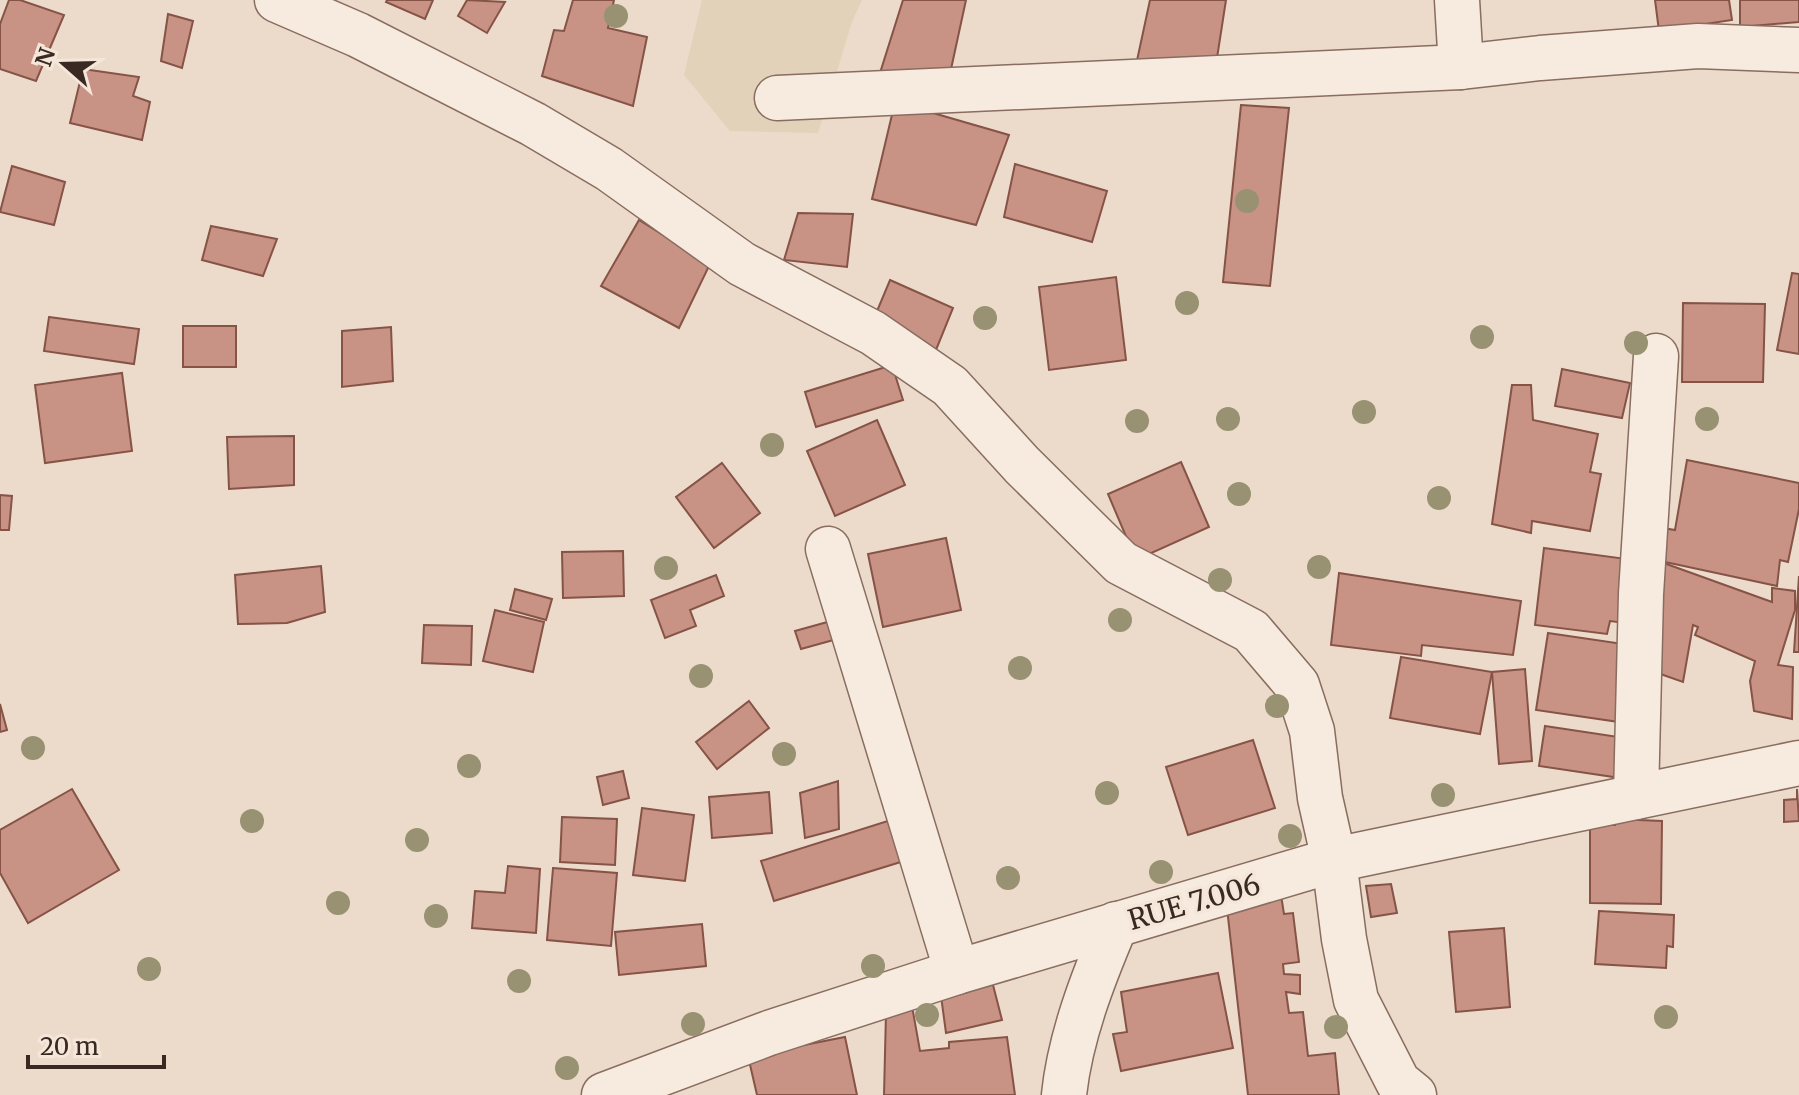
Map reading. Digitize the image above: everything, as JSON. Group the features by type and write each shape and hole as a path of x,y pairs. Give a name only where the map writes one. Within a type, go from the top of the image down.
{"street":[{"path":"277,0 358,35 533,124 609,169 742,264 873,333 950,386 1022,465 1121,563 1251,631 1297,685 1312,731 1320,798 1334,860 1356,1000 1398,1082 1414,1095"},
{"path":"1457,0 1461,67"},
{"path":"777,98 1461,67 1698,46 1799,50"},
{"path":"1636,797 1641,594 1656,356"},
{"path":"828,549 957,972"},
{"name":"RUE 7.006","path":"604,1095 769,1033 957,972 1334,860 1799,763"},
{"path":"1064,1095 1066,1075 1094,975 1116,924"}],"shaded area":[{"path":"702,0 862,0 852,22 818,133 730,131 684,75"}],"building":[{"path":"9,0 20,0 64,15 36,81 0,69 0,24"},
{"path":"387,0 433,0 425,19"},
{"path":"467,0 505,2 487,33 458,16"},
{"path":"573,0 614,0 608,28 647,37 633,106 542,76 554,30 564,31"},
{"path":"903,0 966,0 948,83 880,73"},
{"path":"1150,0 1226,0 1215,71 1136,65"},
{"path":"1655,0 1729,0 1732,20 1659,31"},
{"path":"1740,0 1799,0 1799,22 1740,27"},
{"path":"168,14 193,21 182,68 161,61"},
{"path":"83,69 139,77 133,96 150,102 142,140 70,123"},
{"path":"895,102 1009,135 976,225 872,199"},
{"path":"1241,105 1289,108 1270,286 1223,282"},
{"path":"1015,164 1107,191 1092,242 1004,217"},
{"path":"12,166 65,182 54,225 0,212"},
{"path":"798,213 853,214 847,267 784,260"},
{"path":"639,220 710,264 679,328 601,286"},
{"path":"211,226 277,239 263,276 202,260"},
{"path":"1792,273 1799,274 1799,354 1777,350"},
{"path":"1116,277 1126,360 1049,370 1039,287"},
{"path":"890,280 953,308 936,350 872,323"},
{"path":"1683,303 1765,304 1763,382 1682,382"},
{"path":"49,317 139,329 134,364 44,351"},
{"path":"183,326 236,326 236,367 183,367"},
{"path":"391,327 393,381 342,387 342,331"},
{"path":"892,365 903,400 816,427 805,392"},
{"path":"1562,369 1630,383 1622,418 1555,406"},
{"path":"122,373 132,451 45,463 35,385"},
{"path":"1512,385 1531,385 1533,420 1598,434 1590,472 1601,474 1590,531 1532,521 1531,533 1492,524"},
{"path":"877,420 905,485 835,516 807,451"},
{"path":"294,436 294,485 229,489 227,437"},
{"path":"1687,460 1799,483 1799,509 1788,562 1780,560 1777,586 1651,559 1657,527 1675,530"},
{"path":"1181,462 1209,527 1136,560 1108,494"},
{"path":"722,463 760,513 714,548 676,497"},
{"path":"0,495 12,496 9,530 0,530"},
{"path":"946,538 961,610 883,627 868,554"},
{"path":"1544,548 1634,560 1625,623 1610,621 1607,634 1535,625"},
{"path":"623,551 624,596 563,598 562,552"},
{"path":"1661,562 1772,602 1772,588 1795,591 1795,610 1778,665 1793,667 1792,719 1754,711 1750,681 1755,661 1695,635 1698,627 1693,625 1683,682 1649,670"},
{"path":"321,566 325,612 287,623 238,624 235,575"},
{"path":"1339,573 1521,601 1513,655 1422,645 1421,656 1331,645"},
{"path":"716,575 724,596 690,610 696,626 665,638 651,600"},
{"path":"1799,576 1799,652 1794,652"},
{"path":"515,589 552,599 546,620 510,610"},
{"path":"495,610 544,622 533,672 483,661"},
{"path":"831,621 837,639 801,649 795,631"},
{"path":"424,625 472,626 471,665 422,663"},
{"path":"1548,633 1637,646 1626,723 1536,710"},
{"path":"1401,657 1492,672 1480,734 1390,718"},
{"path":"1525,669 1532,761 1499,764 1492,672"},
{"path":"749,701 769,728 717,769 696,742"},
{"path":"0,704 7,730 0,732"},
{"path":"1545,726 1632,739 1627,779 1539,766"},
{"path":"1253,740 1275,808 1188,835 1166,767"},
{"path":"623,771 629,798 603,805 597,777"},
{"path":"838,781 839,829 805,838 800,793"},
{"path":"72,789 119,870 28,923 0,873 0,830"},
{"path":"1797,789 1799,821 1784,822 1784,800 1797,799"},
{"path":"769,792 772,833 712,838 709,797"},
{"path":"642,808 694,815 685,881 633,875"},
{"path":"562,817 617,819 615,865 560,862"},
{"path":"894,819 904,861 774,901 761,861"},
{"path":"1615,819 1662,821 1661,904 1590,903 1590,824 1615,825"},
{"path":"508,866 540,869 536,933 472,928 475,891 505,893"},
{"path":"553,868 617,873 611,946 547,940"},
{"path":"1391,884 1397,913 1371,917 1366,886"},
{"path":"1281,895 1284,914 1293,913 1299,962 1283,964 1284,974 1300,975 1300,994 1286,992 1289,1013 1303,1012 1308,1056 1335,1053 1339,1095 1248,1095 1227,908"},
{"path":"1599,911 1674,915 1673,947 1667,946 1666,968 1595,964"},
{"path":"702,924 706,966 619,975 615,932"},
{"path":"1504,928 1510,1007 1456,1012 1449,932"},
{"path":"1218,973 1233,1048 1121,1071 1113,1034 1127,1032 1121,992"},
{"path":"992,981 1002,1020 946,1033 941,996"},
{"path":"912,1006 920,1051 949,1048 949,1042 1007,1037 1015,1095 884,1095 886,1012"},
{"path":"845,1037 857,1095 757,1095 748,1056"}]}
